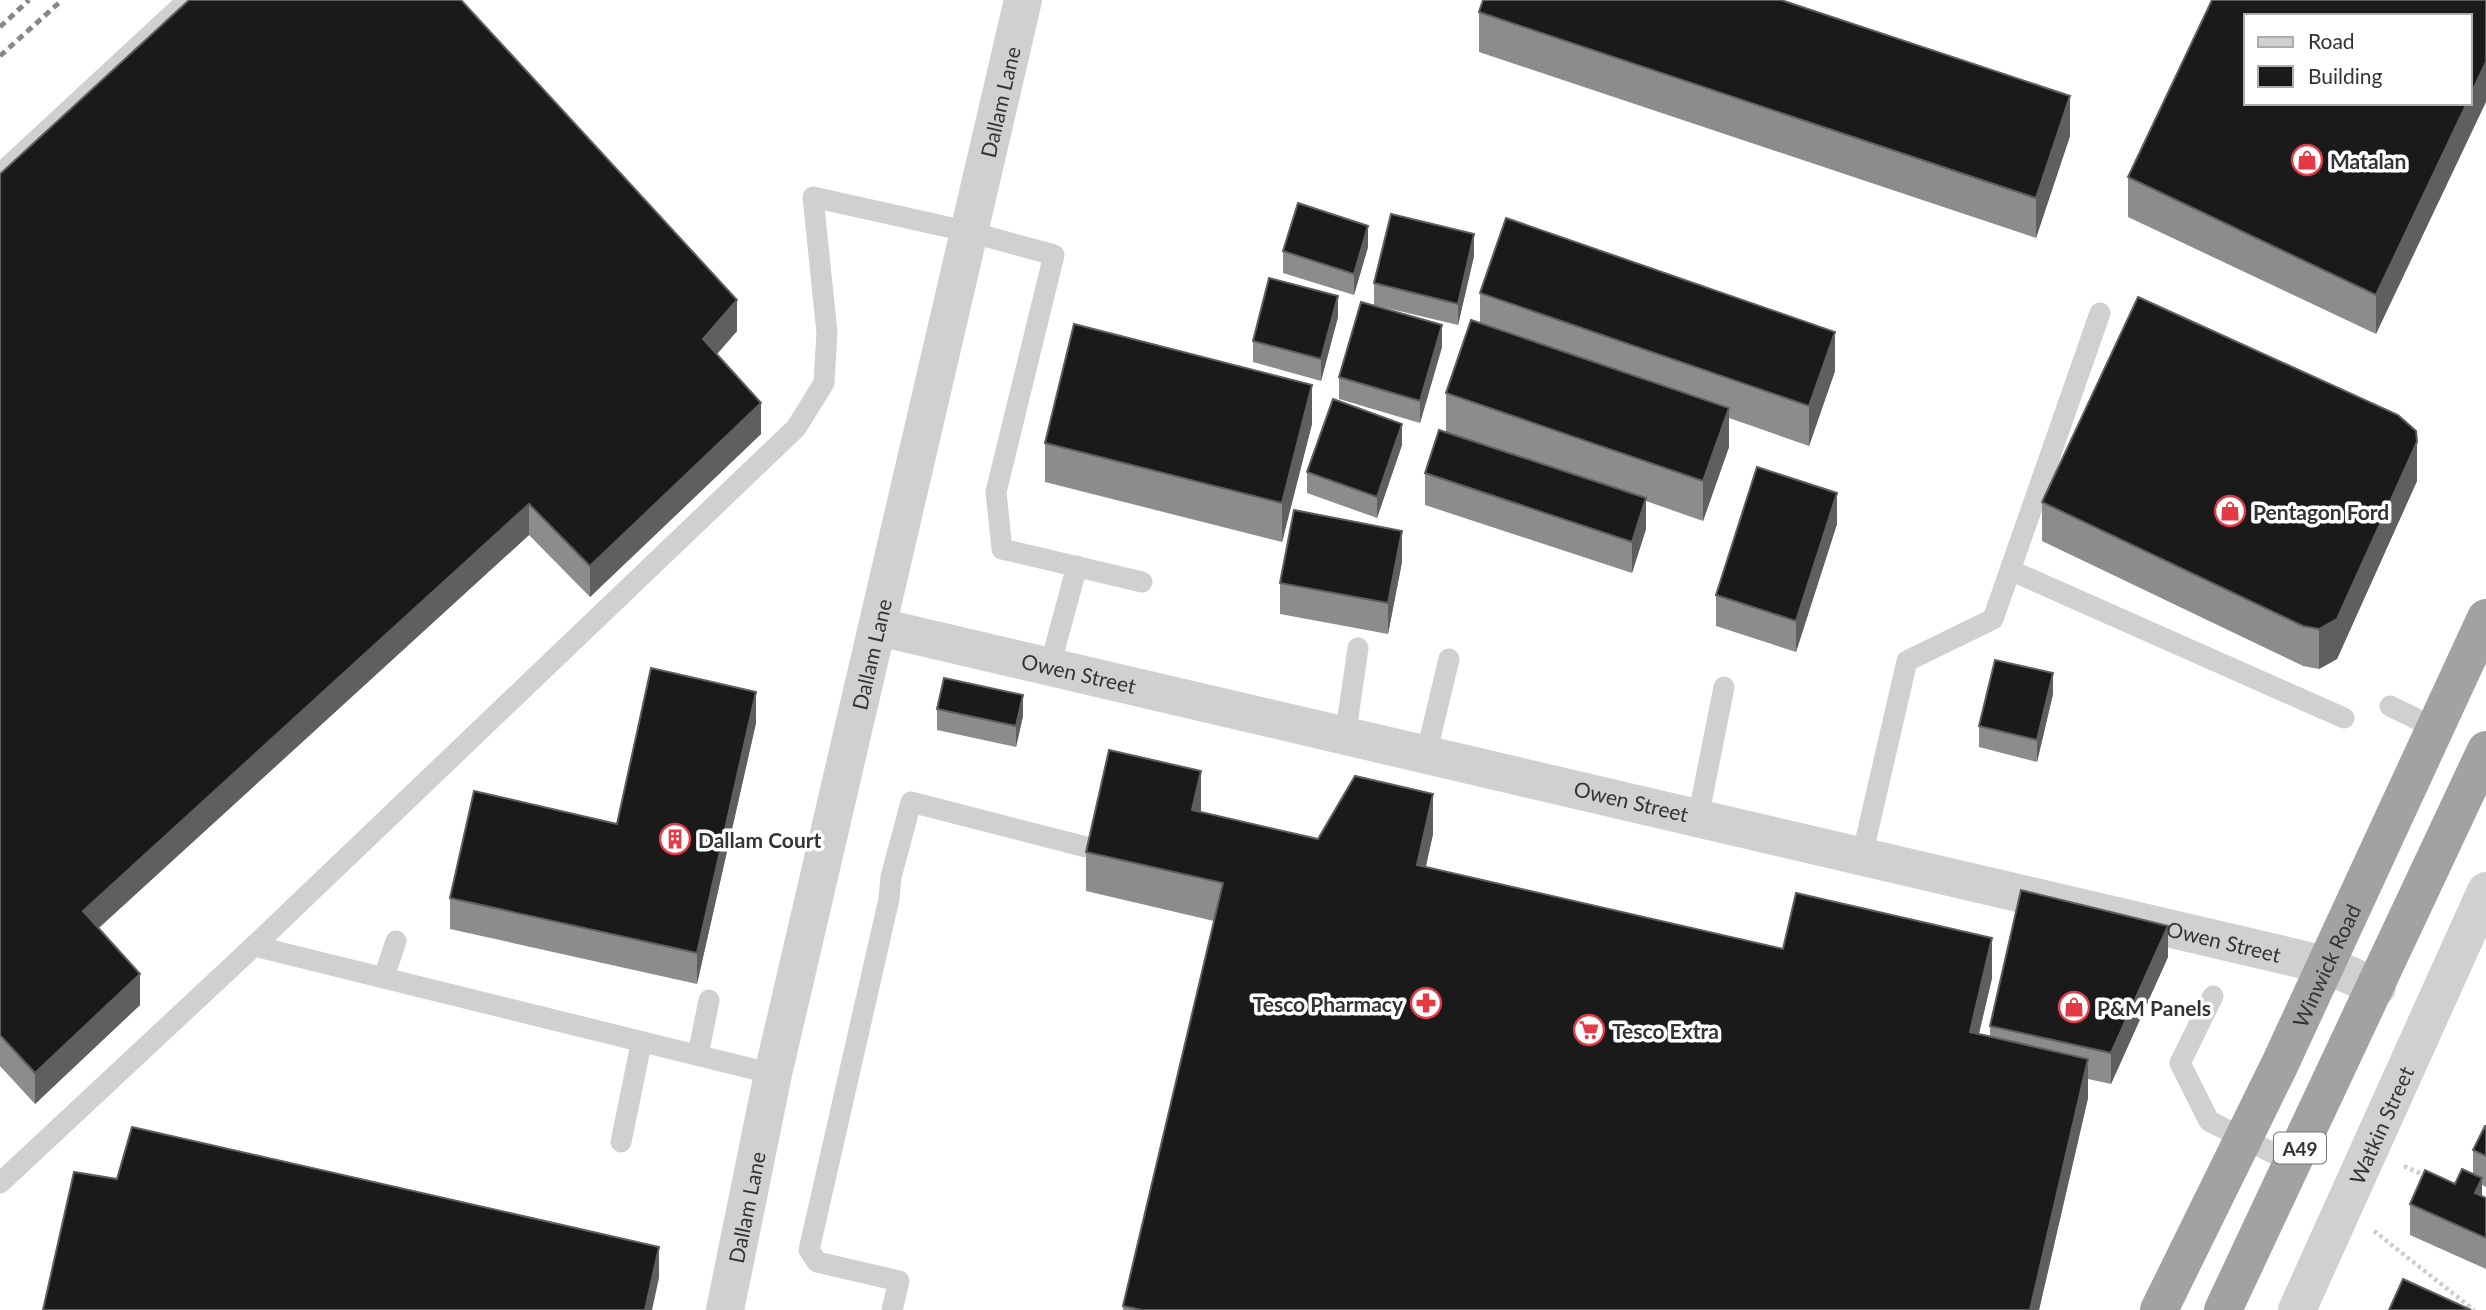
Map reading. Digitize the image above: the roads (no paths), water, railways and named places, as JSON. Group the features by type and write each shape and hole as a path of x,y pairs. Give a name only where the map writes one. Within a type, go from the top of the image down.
{"highway":[{"name":"Winwick Road","path":"2159,1310 2326,965 2486,618"},
{"name":"A49","path":"2223,1310 2486,750"}],"street":[{"name":"Dallam Lane","path":"725,1310 773,1074 1023,0"},
{"name":"Owen Street","path":"879,627 1346,731 1698,818 2326,965 2377,987"},
{"name":"Watkin Street","path":"2297,1310 2369,1150 2474,947 2486,891"}],"lane":[{"path":"0,174 188,0"},
{"path":"0,1183 254,946 796,428 824,383 827,333 813,197 970,232 1054,255 996,492 1002,549 1142,582"},
{"path":"1862,856 1907,661 1993,619 2100,313"},
{"path":"1050,666 1077,566"},
{"path":"2010,570 2344,718"},
{"path":"1346,731 1358,648"},
{"path":"1427,751 1449,659"},
{"path":"1698,818 1724,687"},
{"path":"2390,706 2435,728"},
{"path":"892,1310 899,1281 817,1262 809,1250 889,899 891,877 911,802 1086,847"},
{"path":"384,977 396,941"},
{"path":"254,946 641,1044 773,1074"},
{"path":"2213,996 2180,1063 2209,1121 2293,1163"},
{"path":"698,1055 709,1000"},
{"path":"621,1142 641,1044"}],"railway":[{"path":"0,27 29,0"},
{"path":"0,56 62,0"}],"place":[{"name":"Matalan","path":"2307,160"},
{"name":"Pentagon Ford","path":"2230,511"},
{"name":"Dallam Court","path":"675,839"},
{"name":"Tesco Pharmacy","path":"1426,1003"},
{"name":"P&M Panels","path":"2074,1007"},
{"name":"Tesco Extra","path":"1589,1030"}]}
